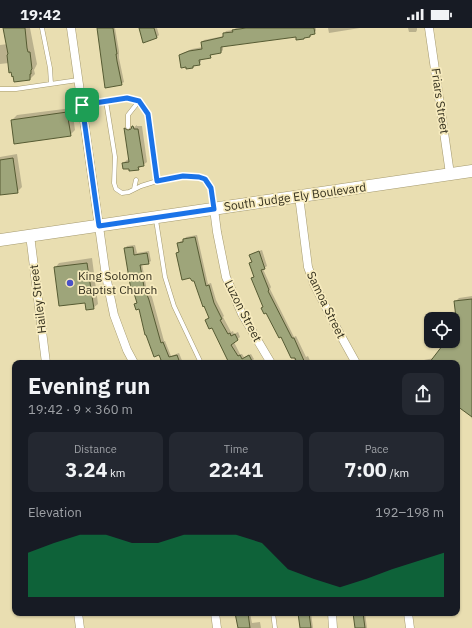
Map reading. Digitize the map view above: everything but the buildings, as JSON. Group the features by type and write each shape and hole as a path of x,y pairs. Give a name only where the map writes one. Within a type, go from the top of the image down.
{"main road":[{"name":"South Judge Ely Boulevard","path":"0,240 472,172"}],"street":[{"path":"71,28 106,276 114,315 133,360"},
{"name":"Friars Street","path":"429,28 450,174"},
{"name":"Samoa Street","path":"299,196 308,267 314,284 354,360"},
{"name":"Luzon Street","path":"214,209 226,277 242,314 269,360"},
{"name":"Hailey Street","path":"30,235 46,360"},
{"path":"78,616 80,628"},
{"path":"215,616 217,628"},
{"path":"332,616 333,628"},
{"path":"408,616 410,628"}],"lane":[{"path":"42,28 50,68 51,84"},
{"path":"0,89 16,89 78,80"},
{"path":"82,105 127,98 139,101 148,114 157,181"},
{"path":"106,101 115,157 114,183 116,189 122,193 129,192 157,181 183,176 199,177 205,179 211,188 214,209"},
{"path":"128,127 128,115 139,101"},
{"path":"134,189 136,180"},
{"path":"156,217 165,277 174,306 200,360"},
{"path":"273,616 275,628"}],"place":[{"name":"King Solomon Baptist Church","path":"70,283"}],"route":[{"path":"127,98 139,101 148,114 157,181 183,176 205,179 211,188 214,209 99,226 82,105 127,98"}]}
